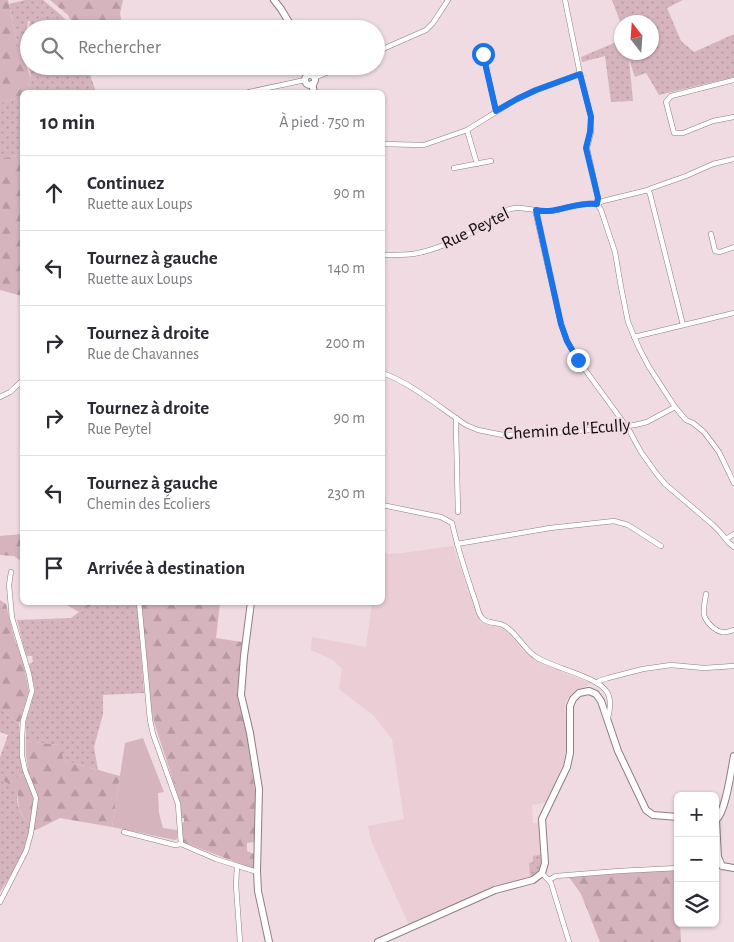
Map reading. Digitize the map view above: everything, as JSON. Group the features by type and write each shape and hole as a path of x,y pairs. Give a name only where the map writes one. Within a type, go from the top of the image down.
{"street":[{"path":"274,0 288,20"},
{"path":"385,48 426,30 433,23 448,0"},
{"path":"565,0 591,117 586,148 598,198 597,204 615,252 628,322 649,367 675,408 686,420 704,432 719,452 734,483"},
{"path":"483,54 496,111"},
{"path":"385,144 424,145 466,130 517,99 580,74"},
{"path":"257,90 316,75"},
{"path":"310,77 313,90"},
{"path":"734,80 671,96 666,102 674,133 683,133 713,121 734,117"},
{"path":"466,130 477,164"},
{"name":"Rue Peytel","path":"385,255 420,253 448,243 511,209 521,208 550,211 583,203 597,204 648,190 713,164 734,159"},
{"path":"454,168 491,161"},
{"path":"648,190 683,325"},
{"path":"536,210 561,324 567,341 578,360 665,484 712,524 734,547"},
{"path":"711,234 715,250 720,252 734,247"},
{"path":"634,337 734,313"},
{"name":"Chemin de l'Ecully","path":"385,374 406,384 466,425 503,436 626,426 647,422 675,408"},
{"path":"0,397 10,392 20,383"},
{"path":"456,418 458,512"},
{"path":"385,506 441,517 452,523 456,544 481,617 488,622 503,625 536,657 598,682 608,693 611,704 608,721"},
{"path":"456,544 550,528 614,521 628,524 661,546"},
{"path":"726,539 734,534"},
{"path":"0,902 26,851 31,833 36,798 25,770 22,756 23,721 32,691 29,674 12,618 9,585 11,572"},
{"path":"706,594 704,615 708,622 721,632 734,630"},
{"path":"139,605 150,720 178,804 181,844"},
{"path":"251,605 241,695 250,733 259,788 257,872 259,902 269,942"},
{"path":"598,682 643,669 672,665 704,668 734,666"},
{"path":"378,942 495,890 534,880 542,873 545,863 542,819 567,767 570,753 570,706 572,699 580,693 589,691 596,694 601,701 618,752 646,810 653,815 674,817"},
{"path":"719,818 726,797 734,756"},
{"path":"124,832 181,844 198,852 257,872"},
{"path":"717,837 720,867 734,868"},
{"path":"237,866 236,885 240,942"},
{"path":"549,880 556,876 619,870 674,868"},
{"path":"542,873 551,883 569,942"}],"shaded area":[{"path":"453,546 479,621 504,629 523,651 540,663 590,683 586,687 576,690 567,699 565,706 567,745 564,762 547,801 532,805 533,823 540,823 543,854 533,862 530,878 491,889 409,925 372,843 368,826 404,819 392,739 374,716 339,689 342,669 333,660 311,650 312,637 366,647 372,605 385,605 385,554"}],"green space":[{"path":"0,0 8,0 20,56 20,75 30,75 31,78 28,90 20,90 20,97 0,103"},
{"path":"25,0 43,0 66,20 20,20 20,56 9,4"},
{"path":"50,0 123,0 120,13 121,20 70,20 68,15"},
{"path":"612,0 683,0 667,8 681,41 694,52 734,34 734,77 659,95 646,73 635,77 629,60 659,60 659,15 618,15"},
{"path":"614,43 614,60 629,60 633,101 611,102 605,56 582,62 581,57"},
{"path":"30,75 90,75 95,90 28,90"},
{"path":"20,97 20,154 0,159 0,103"},
{"path":"20,154 20,295 0,290 0,159"},
{"path":"20,534 20,560 14,556 0,555 0,536"},
{"path":"0,600 6,604 14,637 23,661 29,692 19,724 3,711 0,711"},
{"path":"67,605 93,605 79,612"},
{"path":"93,605 137,605 144,693 103,695 103,714 94,747 98,770 64,761 58,745 26,741 26,722 35,690 29,664 33,662 32,656 26,656 17,620 71,618"},
{"path":"141,605 220,605 216,638 242,642 237,695 247,735 255,792 254,842 247,843 247,851 254,854 254,869 183,842 182,823 184,818 181,818 180,802 151,708"},
{"path":"0,711 3,711 19,724 20,756 24,772 18,778 17,802 29,826 29,834 28,842 20,860 0,892 0,757 8,735 0,732"},
{"path":"143,738 164,792 158,793 159,813 163,828 177,830 177,839 175,840 112,827 125,743"},
{"path":"26,741 59,745 64,761 120,776 112,827 60,818 28,832 29,826 19,809 17,790 3,780 8,773 18,778 28,769"},
{"path":"543,854 541,868 530,878 529,863 533,862 533,856"},
{"path":"674,870 674,927 680,927 681,942 600,942 581,894 569,877"}],"route":[{"path":"483,54 496,111 536,90 580,74 591,117 586,148 598,198 597,204 583,203 550,211 536,210 561,324 567,341 578,360"}]}
